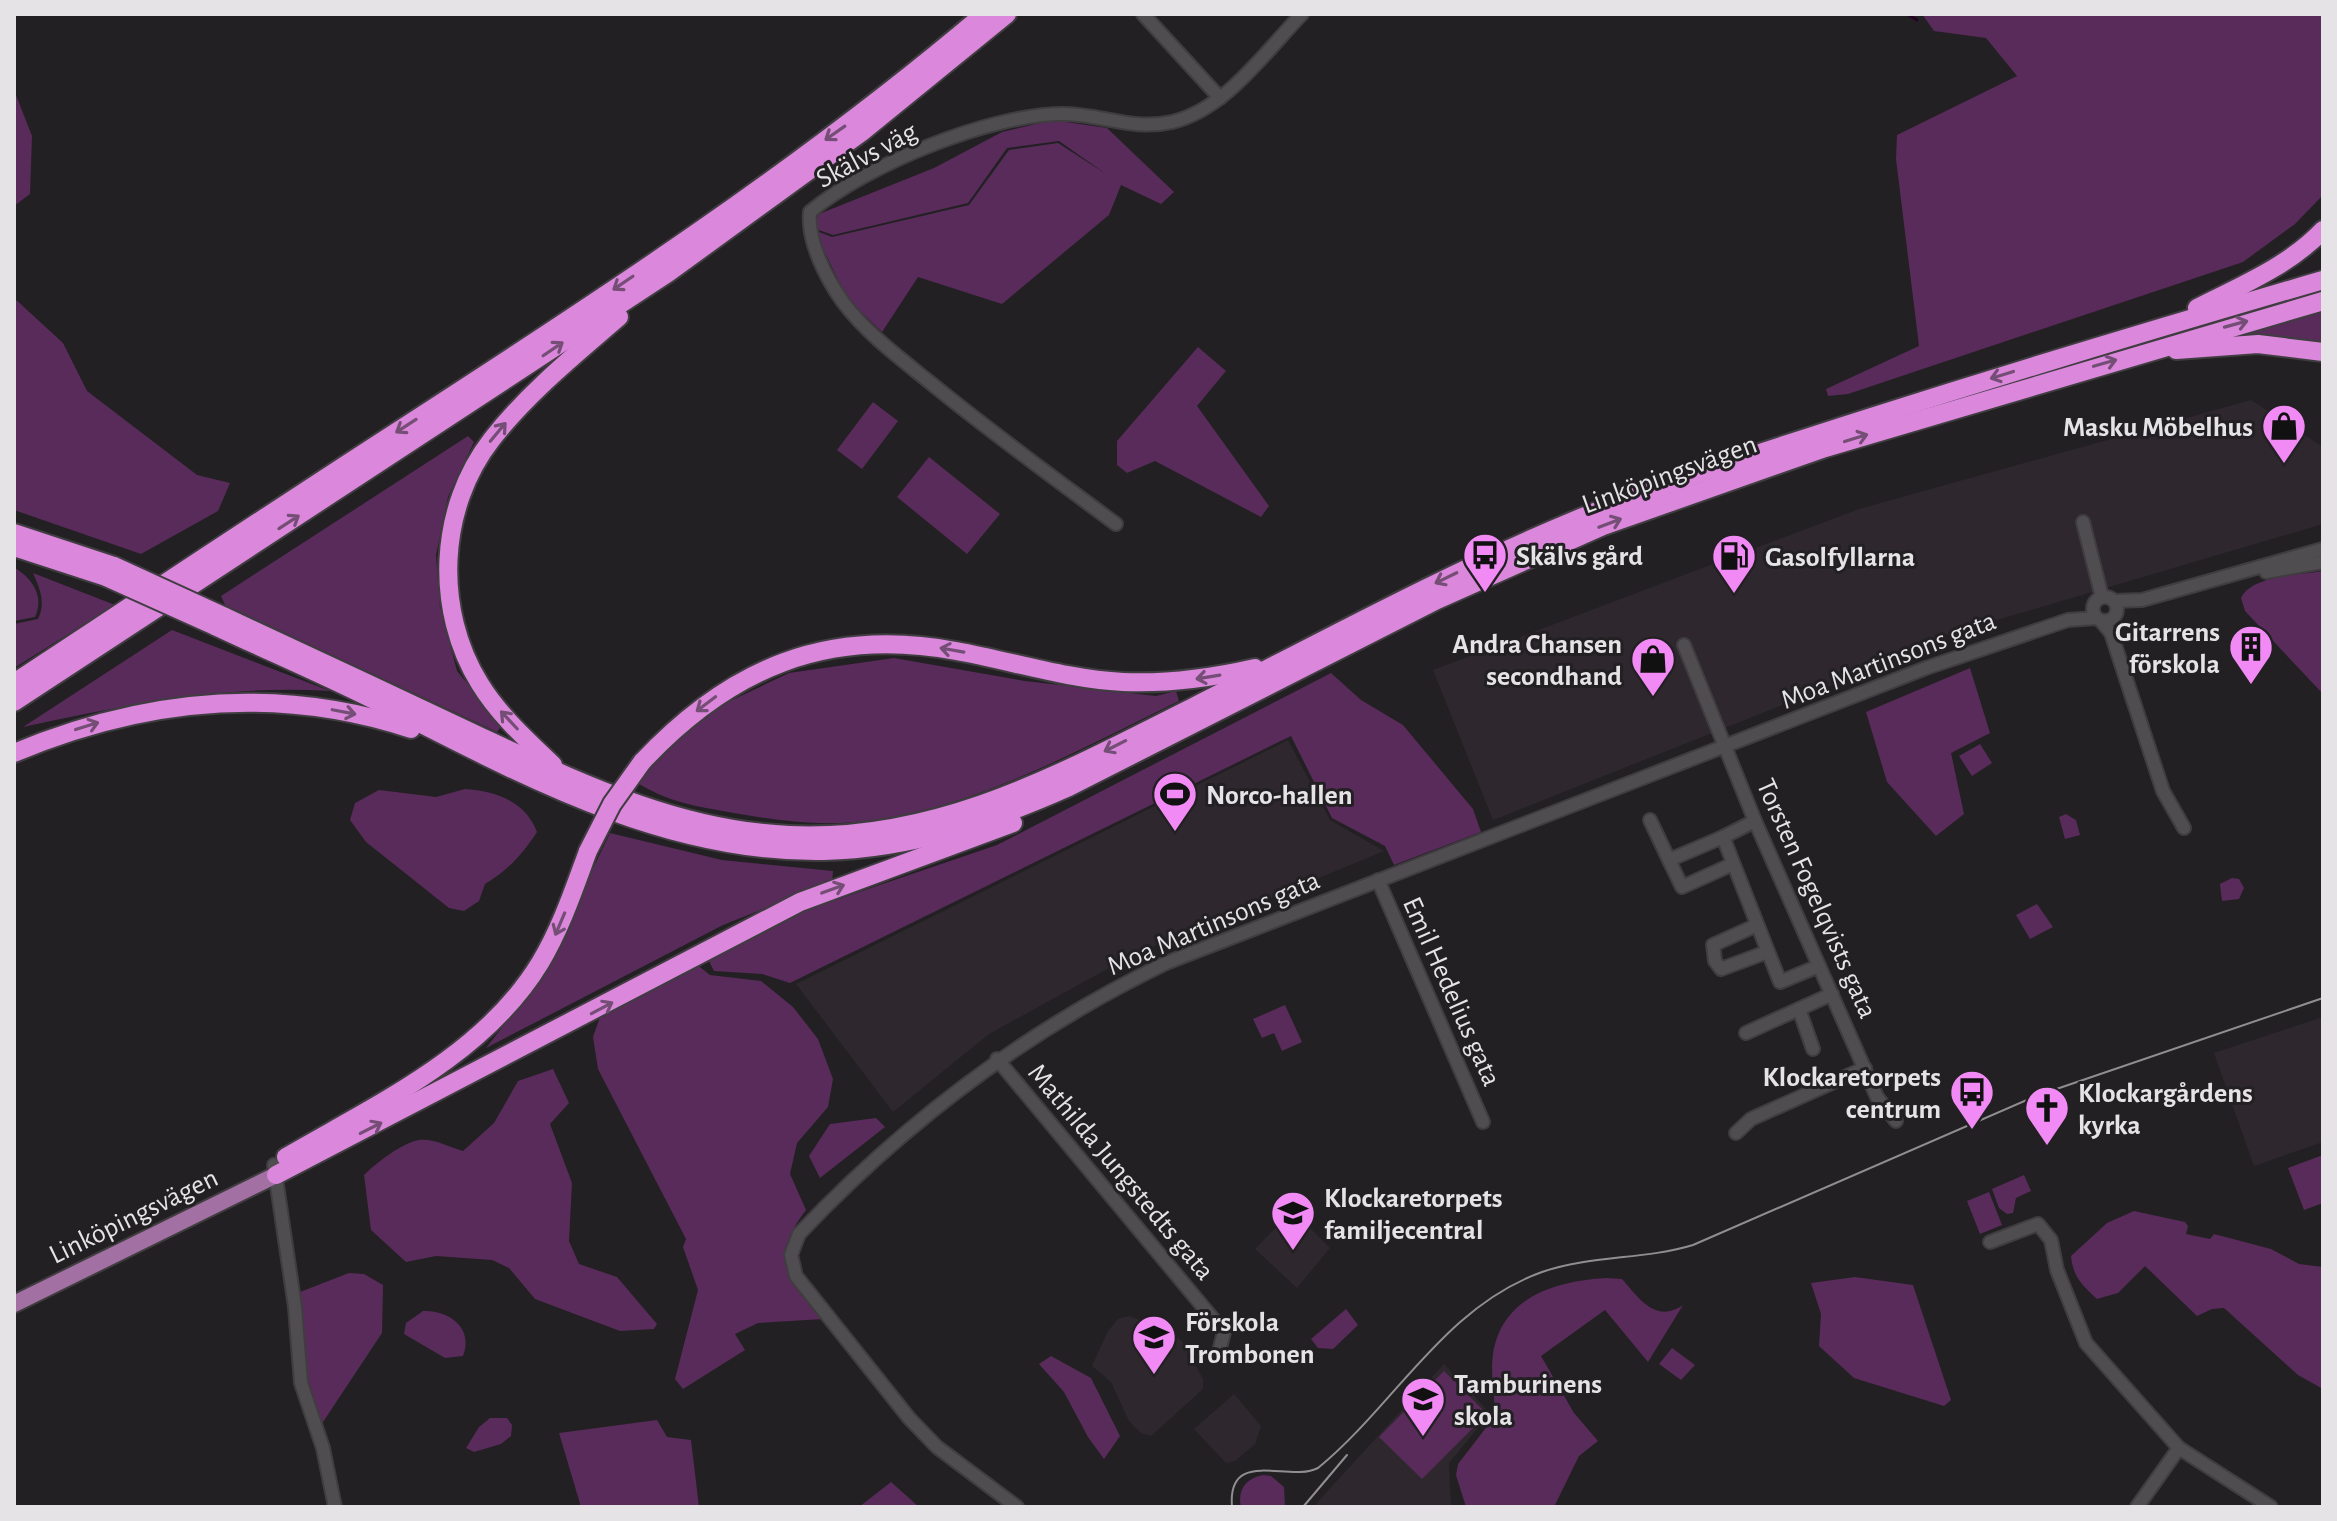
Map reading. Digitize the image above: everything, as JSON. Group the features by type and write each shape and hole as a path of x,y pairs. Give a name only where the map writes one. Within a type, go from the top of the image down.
{"highway":[{"path":"19,679 526,349 717,218 851,122 984,14"},
{"path":"14,702 668,273 862,132 1007,14"},
{"path":"2157,328 2267,272 2308,246 2323,230"},
{"path":"564,775 494,704 461,646 448,586 453,523 469,476 499,431 544,383 668,273"},
{"name":"Linköpingsvägen","path":"1285,661 1487,559 1682,479 2157,328 2323,280"},
{"name":"Linköpingsvägen","path":"1069,787 1489,574 1590,531 1825,448 2134,354 2323,301"},
{"path":"2134,354 2258,344 2323,352"},
{"path":"14,533 110,572 651,811 696,823 791,836 856,842 1005,799 1285,661"},
{"path":"14,547 110,572"},
{"path":"219,621 467,747 648,826 694,838 791,851 856,842 931,837 971,826 1069,787"},
{"path":"275,1170 436,1067 482,1032 539,964 554,938 588,851 612,804 642,762 669,733 721,692 775,664 831,648 894,643 926,646 1074,676 1123,682 1210,677 1285,661"},
{"path":"14,753 111,718 190,704 230,702 271,702 349,712 467,747"},
{"path":"275,1170 800,902 999,830 1031,814 1069,787"}],"main road":[{"name":"Linköpingsvägen","path":"14,1304 275,1170"}],"street":[{"path":"1143,14 1220,98"},
{"name":"Skälvs väg","path":"1116,524 997,437 880,341 843,302 826,272 808,228 810,212 830,196 920,151 994,122 1061,114 1135,126 1174,121 1220,98 1302,14"},
{"path":"2083,522 2111,633 2163,791 2184,828"},
{"path":"2105,610 2323,549"},
{"path":"2215,581 2323,562"},
{"name":"Moa Martinsons gata","path":"1017,1507 937,1447 909,1418 796,1276 791,1255 799,1234 872,1160 997,1059 1088,1003 1166,963 1952,659 2105,610"},
{"path":"1684,645 1726,746"},
{"name":"Torsten Fogelqvists gata","path":"1726,746 1755,821 1877,1097 1896,1121"},
{"path":"1650,820 1682,887 1733,864"},
{"path":"1669,860 1755,821"},
{"path":"1723,837 1780,982 1819,966"},
{"name":"Emil Hedelius gata","path":"1378,880 1483,1122"},
{"path":"1757,925 1713,945 1715,961 1721,969 1767,952"},
{"path":"1746,1033 1832,994"},
{"path":"1799,1009 1813,1049"},
{"name":"Mathilda Jungstedts gata","path":"997,1059 1224,1332 1218,1356"},
{"path":"1736,1133 1751,1119 1865,1068"},
{"path":"275,1170 301,1383 323,1448 335,1507"},
{"path":"1990,1242 2031,1224 2042,1227 2051,1240 2057,1270 2086,1343 2179,1448 2271,1507"},
{"path":"2137,1507 2179,1448"}],"shaded area":[{"path":"1922,14 2323,14 2323,195 2295,224 2243,262 1848,394 1828,396 1826,389 1919,346 1896,159 1897,135 2017,76 1986,38 1934,31"},
{"path":"14,90 32,136 30,194 14,206"},
{"path":"1052,120 1107,128 1174,192 1161,204 1121,185 1109,215 1002,304 918,277 882,332 847,298 814,230 832,237 969,205 1009,150 1058,143 1106,174 1059,141 1007,148 968,203 833,235 813,228 819,214 934,168 1002,132"},
{"path":"2323,288 2323,294 2096,355"},
{"path":"14,298 63,343 87,391 197,475 230,483 218,511 141,554 14,510"},
{"path":"2323,311 2323,344 2278,337 2233,338"},
{"path":"1198,347 1226,371 1197,406 1269,506 1261,517 1155,461 1127,473 1117,465 1117,441"},
{"path":"2251,400 2323,447 2323,524 1929,640 1911,654 1493,820 1433,670 1859,509"},
{"path":"873,402 898,421 862,469 837,450"},
{"path":"468,436 474,442 448,497 436,555 440,607 457,671 502,725 497,732 225,605 221,596"},
{"path":"929,457 1000,514 967,554 897,497"},
{"path":"14,567 35,588 38,609 35,617 14,621"},
{"path":"2323,571 2323,694 2245,611 2241,598 2247,590 2266,580"},
{"path":"33,573 115,605 14,668 14,624 38,619 42,607 40,590"},
{"path":"172,630 330,691 252,691 176,698 23,727"},
{"path":"894,658 1025,681 1156,696 1176,691 1179,701 1062,759 981,793 898,816 840,823 779,820 683,803 636,782 707,712 789,673"},
{"path":"1970,668 1990,733 1951,753 1964,814 1936,836 1887,782 1866,712"},
{"path":"1331,673 1361,700 1403,725 1473,809 1481,832 1394,865 1385,846 1332,818 1291,736 790,983 762,974 714,971 708,959 812,908 997,845"},
{"path":"1288,740 1330,820 1384,851 1131,956 989,1034 893,1112 796,984"},
{"path":"1980,744 1992,763 1972,776 1959,756"},
{"path":"465,789 498,795 517,805 532,821 537,832 514,861 485,884 479,901 464,911 449,908 366,842 350,820 355,803 379,790 436,797"},
{"path":"2066,814 2076,820 2080,835 2065,839 2059,817"},
{"path":"610,833 722,860 833,871 832,882 723,925 486,1048 540,979"},
{"path":"2232,878 2239,879 2244,888 2239,899 2222,901 2220,884"},
{"path":"2037,904 2053,927 2030,939 2016,915"},
{"path":"695,963 710,975 761,981 793,1007 818,1039 833,1079 828,1107 797,1143 790,1174 806,1210 794,1227 786,1255 793,1279 823,1319 758,1323 735,1334 745,1350 683,1389 675,1379 698,1290 683,1247 686,1239 598,1069 593,1037 600,1017"},
{"path":"1285,1005 1302,1042 1282,1051 1274,1033 1262,1038 1253,1019"},
{"path":"2323,1017 2323,1142 2254,1166 2214,1053"},
{"path":"553,1069 569,1103 550,1124 572,1183 569,1241 579,1264 617,1277 657,1324 654,1329 620,1331 535,1299 509,1268 492,1260 436,1256 406,1262 371,1230 364,1175 369,1170 397,1149 419,1140 463,1151 494,1123 518,1081"},
{"path":"876,1118 885,1127 820,1178 809,1156 830,1124"},
{"path":"2323,1155 2323,1203 2304,1210 2288,1168"},
{"path":"2024,1175 2031,1191 2016,1198 2013,1213 2007,1214 1999,1208 1992,1189"},
{"path":"1989,1192 2002,1225 1980,1234 1967,1201"},
{"path":"2134,1211 2185,1222 2188,1226 2186,1234 2210,1239 2214,1234 2271,1249 2299,1264 2323,1267 2323,1389 2298,1375 2224,1308 2212,1309 2197,1316 2145,1266 2118,1293 2097,1299 2076,1275 2071,1256 2107,1223"},
{"name":"Klockaretorpets familjecentral","path":"1298,1216 1330,1248 1297,1288 1255,1249 1280,1223"},
{"path":"349,1273 364,1274 383,1285 382,1333 321,1425 304,1377 300,1292"},
{"path":"1855,1277 1913,1285 1951,1400 1944,1406 1854,1378 1819,1346 1821,1314 1811,1283"},
{"path":"1622,1279 1641,1301 1656,1310 1664,1312 1683,1305 1648,1362 1605,1310 1541,1356 1574,1413 1598,1441 1579,1456 1554,1507 1466,1507 1456,1475 1458,1464 1495,1416 1492,1369 1498,1334 1520,1305 1534,1295 1569,1283"},
{"path":"1346,1309 1358,1325 1333,1349 1318,1348 1311,1339"},
{"path":"423,1311 450,1317 456,1322 465,1337 463,1356 445,1358 404,1334 406,1323"},
{"name":"Förskola Trombonen","path":"1129,1316 1166,1330 1182,1341 1203,1379 1203,1389 1151,1436 1141,1433 1129,1421 1111,1382 1092,1366 1108,1331 1118,1319"},
{"path":"1672,1348 1695,1365 1681,1380 1659,1364"},
{"path":"1051,1356 1091,1378 1120,1436 1104,1459 1088,1437 1064,1392 1039,1364"},
{"name":"Tamburinens skola","path":"1444,1364 1490,1413 1449,1463 1451,1507 1313,1507"},
{"path":"1444,1371 1487,1414 1422,1479 1379,1437"},
{"path":"1234,1394 1261,1426 1255,1444 1235,1461 1226,1463 1194,1429"},
{"path":"490,1418 507,1418 512,1425 511,1436 501,1444 474,1452 466,1448 479,1427"},
{"path":"657,1420 667,1437 691,1440 699,1507 581,1507 559,1433"},
{"path":"1263,1475 1271,1476 1284,1487 1285,1507 1241,1507 1240,1495 1244,1486"},
{"path":"891,1482 919,1507 859,1507"}],"waterway":[{"path":"1907,14 1917,20"}],"tram line":[{"path":"1232,1507 1233,1489 1239,1478 1249,1472 1306,1472 1318,1468 1346,1443 1448,1333 1507,1288 1560,1267 1693,1245 2036,1096 2323,998"},
{"path":"1303,1507 1347,1455"}],"place":[{"name":"Masku Möbelhus","path":"2284,465"},
{"name":"Skälvs gård","path":"1485,594"},
{"name":"Gasolfyllarna","path":"1734,595"},
{"name":"Gitarrens förskola","path":"2251,686"},
{"name":"Andra Chansen secondhand","path":"1653,698"},
{"name":"Norco-hallen","path":"1175,833"},
{"name":"Klockaretorpets centrum","path":"1972,1131"},
{"name":"Klockargårdens kyrka","path":"2047,1147"},
{"name":"Klockaretorpets familjecentral","path":"1293,1252"},
{"name":"Förskola Trombonen","path":"1154,1376"},
{"name":"Tamburinens skola","path":"1423,1438"}]}
